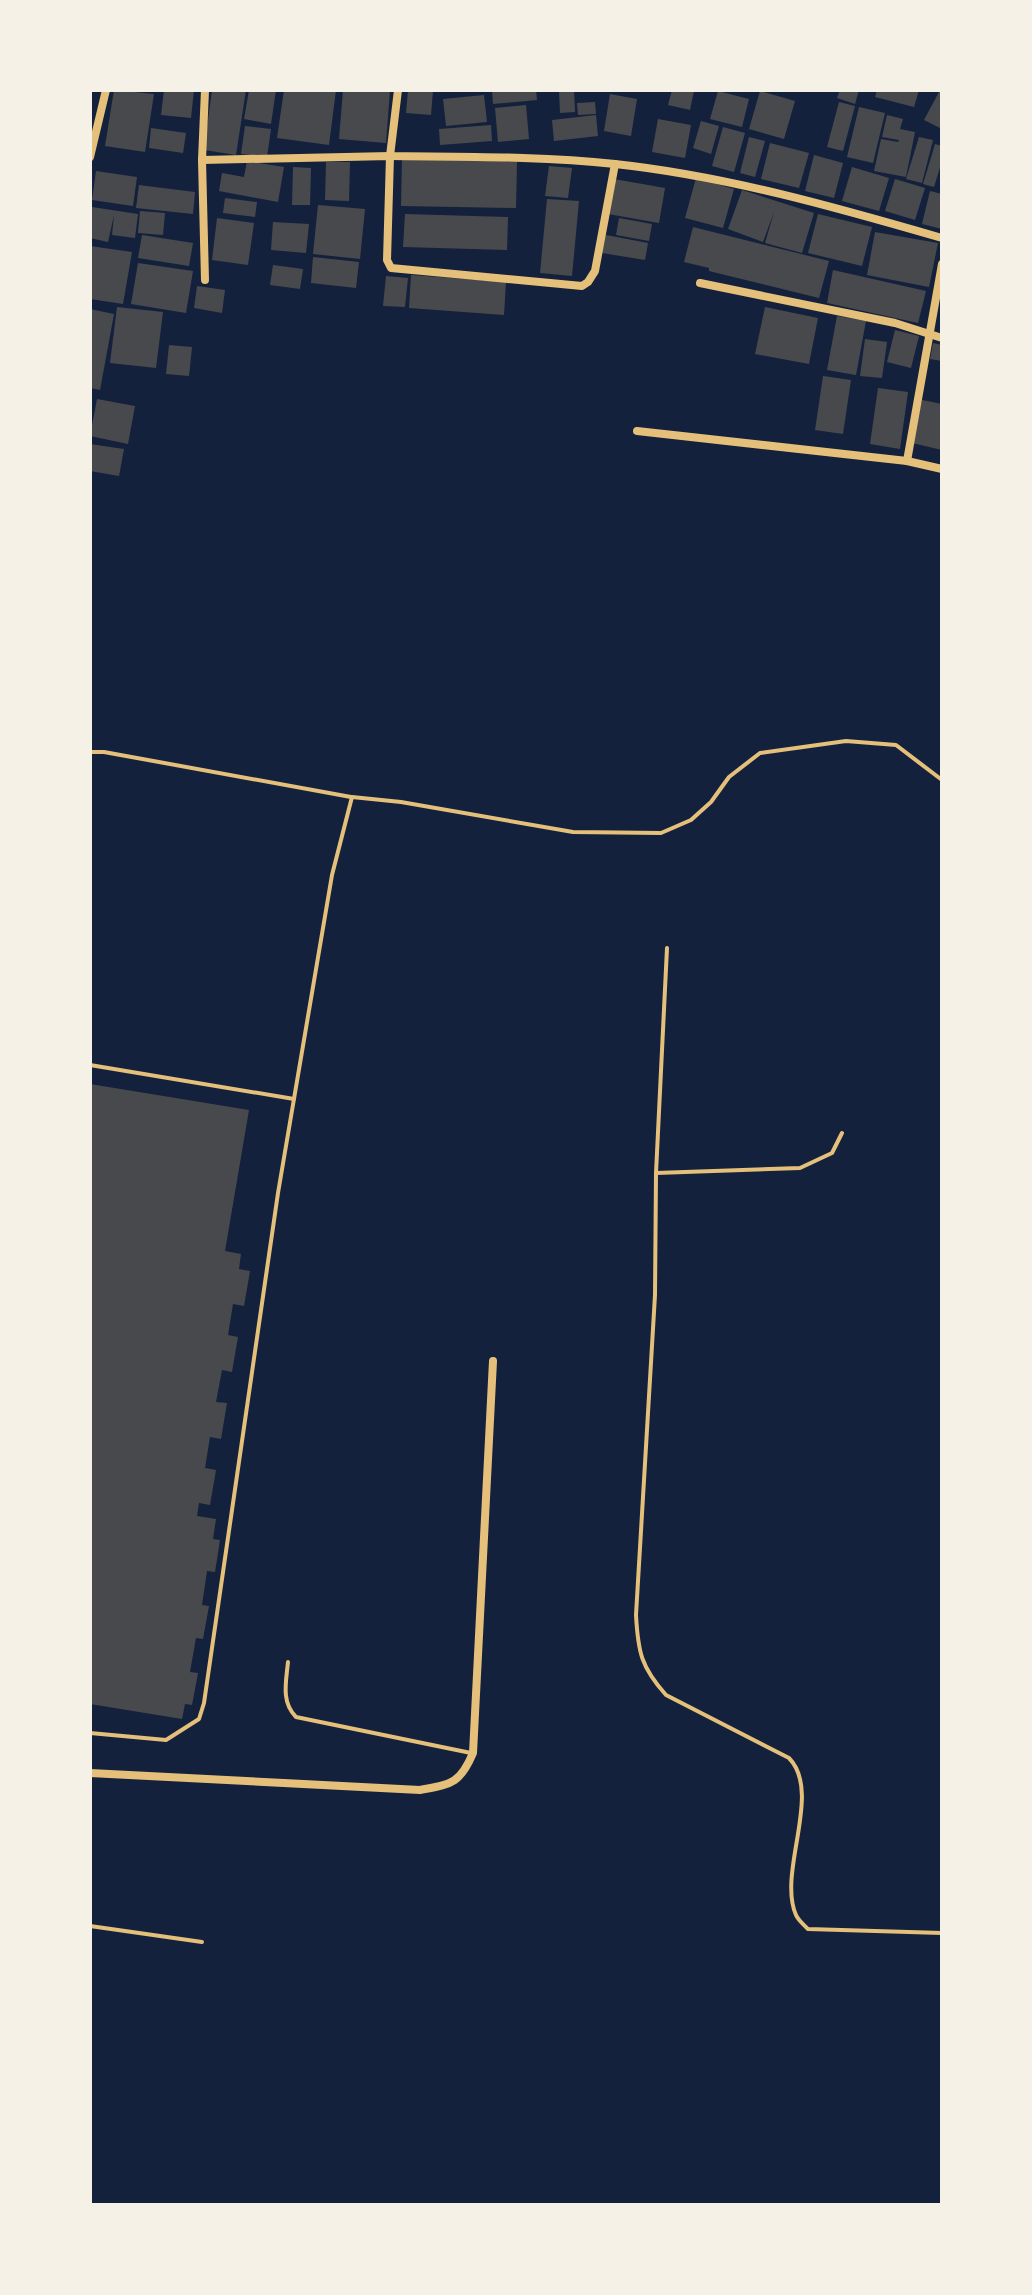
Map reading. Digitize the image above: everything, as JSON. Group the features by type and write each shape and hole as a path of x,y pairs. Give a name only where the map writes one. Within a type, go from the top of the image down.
{"street":[{"path":"90,157 106,90"},
{"path":"205,90 202,160 205,280"},
{"path":"398,90 390,156 387,260 391,268 582,286 595,271 615,164"},
{"path":"202,160 504,157 615,164 706,177 825,204 942,238"},
{"path":"907,461 942,264"},
{"path":"700,283 895,323 942,338"},
{"path":"637,431 907,461 942,469"},
{"path":"90,1773 420,1790 448,1784 465,1772 473,1753 493,1361"}],"lane":[{"path":"90,752 573,832 661,833 691,820 711,802 729,777 760,753 846,741 896,745 942,780"},
{"path":"90,1733 166,1740 199,1719 204,1703 278,1193 332,875 352,797"},
{"path":"667,948 656,1173 655,1295 636,1615 638,1649 651,1678 666,1695 789,1758 796,1765 801,1791 792,1893 796,1915 808,1929 942,1933"},
{"path":"90,1065 294,1099"},
{"path":"656,1173 800,1168 832,1153 842,1133"},
{"path":"288,1662 285,1696 288,1709 296,1717 473,1753"},
{"path":"90,1926 202,1942"}],"building":[{"path":"114,90 154,94 145,152 105,146"},
{"path":"164,90 194,90 191,118 161,115"},
{"path":"212,90 246,90 236,155 204,150"},
{"path":"249,90 276,90 271,124 244,119"},
{"path":"284,90 336,90 329,145 277,138"},
{"path":"343,90 390,90 386,143 339,139"},
{"path":"408,90 433,90 431,115 406,113"},
{"path":"492,90 536,90 537,100 493,104"},
{"path":"574,90 575,112 560,113 559,91"},
{"path":"672,90 694,91 690,110 668,105"},
{"path":"840,90 859,90 855,104 837,98"},
{"path":"877,90 919,90 914,107 875,97"},
{"path":"942,90 940,128 924,120"},
{"path":"718,91 749,99 742,127 710,119"},
{"path":"760,91 795,101 784,139 749,129"},
{"path":"610,94 637,99 631,136 604,131"},
{"path":"484,95 487,122 446,126 443,99"},
{"path":"595,102 596,114 578,115 577,103"},
{"path":"839,102 855,106 843,151 827,147"},
{"path":"526,105 529,139 498,142 495,108"},
{"path":"859,107 885,113 873,163 847,157"},
{"path":"596,115 598,136 554,141 552,120"},
{"path":"887,115 903,119 900,129 915,132 906,177 874,171 881,139 899,140 882,137"},
{"path":"658,119 691,125 685,158 652,152"},
{"path":"701,121 719,126 711,154 693,148"},
{"path":"491,125 492,141 440,145 439,129"},
{"path":"245,126 271,129 267,157 241,154"},
{"path":"723,127 745,133 734,172 712,166"},
{"path":"151,128 186,133 183,153 149,148"},
{"path":"749,137 765,141 755,177 740,173"},
{"path":"919,137 933,140 922,183 906,179"},
{"path":"770,143 809,153 799,188 761,179"},
{"path":"935,144 942,146 942,161 934,187 923,184"},
{"path":"814,155 843,163 834,198 805,191"},
{"path":"402,158 517,161 516,208 401,206"},
{"path":"247,161 284,167 278,202 219,191 222,173 244,177"},
{"path":"326,162 350,162 349,201 325,200"},
{"path":"549,166 572,168 568,198 545,196"},
{"path":"293,167 311,168 310,205 292,205"},
{"path":"852,167 889,178 879,211 842,201"},
{"path":"96,171 137,177 133,206 92,200"},
{"path":"696,178 734,189 723,228 685,218"},
{"path":"614,179 665,188 659,223 608,214"},
{"path":"895,179 925,188 915,220 885,211"},
{"path":"139,185 195,192 193,214 136,208"},
{"path":"742,190 814,213 802,253 765,243 774,212 763,242 728,229"},
{"path":"930,191 942,194 942,229 922,224"},
{"path":"225,198 257,202 255,217 223,213"},
{"path":"547,199 579,201 572,276 540,273"},
{"path":"318,205 365,209 360,259 313,254"},
{"path":"92,207 138,214 135,238 112,235 114,215 108,242 90,238"},
{"path":"140,211 165,213 163,235 138,233"},
{"path":"405,214 508,217 507,250 403,247"},
{"path":"818,214 872,227 862,266 808,253"},
{"path":"217,218 254,223 248,265 212,260"},
{"path":"619,218 652,224 649,241 616,235"},
{"path":"273,222 309,224 306,253 271,250"},
{"path":"693,227 829,261 819,298 684,262"},
{"path":"875,232 938,243 929,287 867,275"},
{"path":"142,235 193,243 189,266 138,258"},
{"path":"606,235 648,243 645,260 602,253"},
{"path":"90,246 132,252 123,304 90,299"},
{"path":"313,257 359,262 356,288 311,283"},
{"path":"138,263 193,271 186,313 131,304"},
{"path":"273,265 303,269 300,289 270,285"},
{"path":"833,270 926,291 918,323 827,303"},
{"path":"411,275 506,282 504,315 409,308"},
{"path":"386,276 408,278 405,307 383,306"},
{"path":"197,286 225,290 222,313 194,308"},
{"path":"117,307 163,312 156,368 110,363"},
{"path":"765,307 818,318 809,364 755,354"},
{"path":"90,309 114,314 100,390 90,388"},
{"path":"837,316 866,321 856,375 827,370"},
{"path":"895,330 919,336 911,368 887,362"},
{"path":"865,339 887,342 882,378 860,376"},
{"path":"933,343 942,345 942,361 930,359"},
{"path":"169,345 192,347 189,376 166,374"},
{"path":"823,376 851,380 843,434 815,430"},
{"path":"878,388 908,392 900,449 870,444"},
{"path":"97,399 135,406 128,444 90,436"},
{"path":"922,400 942,404 942,450 912,443"},
{"path":"90,444 124,449 119,476 90,471"},
{"path":"90,1084 249,1110 225,1251 241,1254 239,1269 250,1271 244,1306 233,1304 228,1335 238,1337 232,1372 222,1370 216,1402 227,1403 221,1439 210,1437 205,1468 216,1470 210,1505 199,1503 197,1516 216,1519 213,1539 220,1540 215,1572 207,1571 202,1605 209,1606 203,1639 196,1638 190,1672 198,1673 192,1705 185,1704 182,1719 90,1704"}]}
